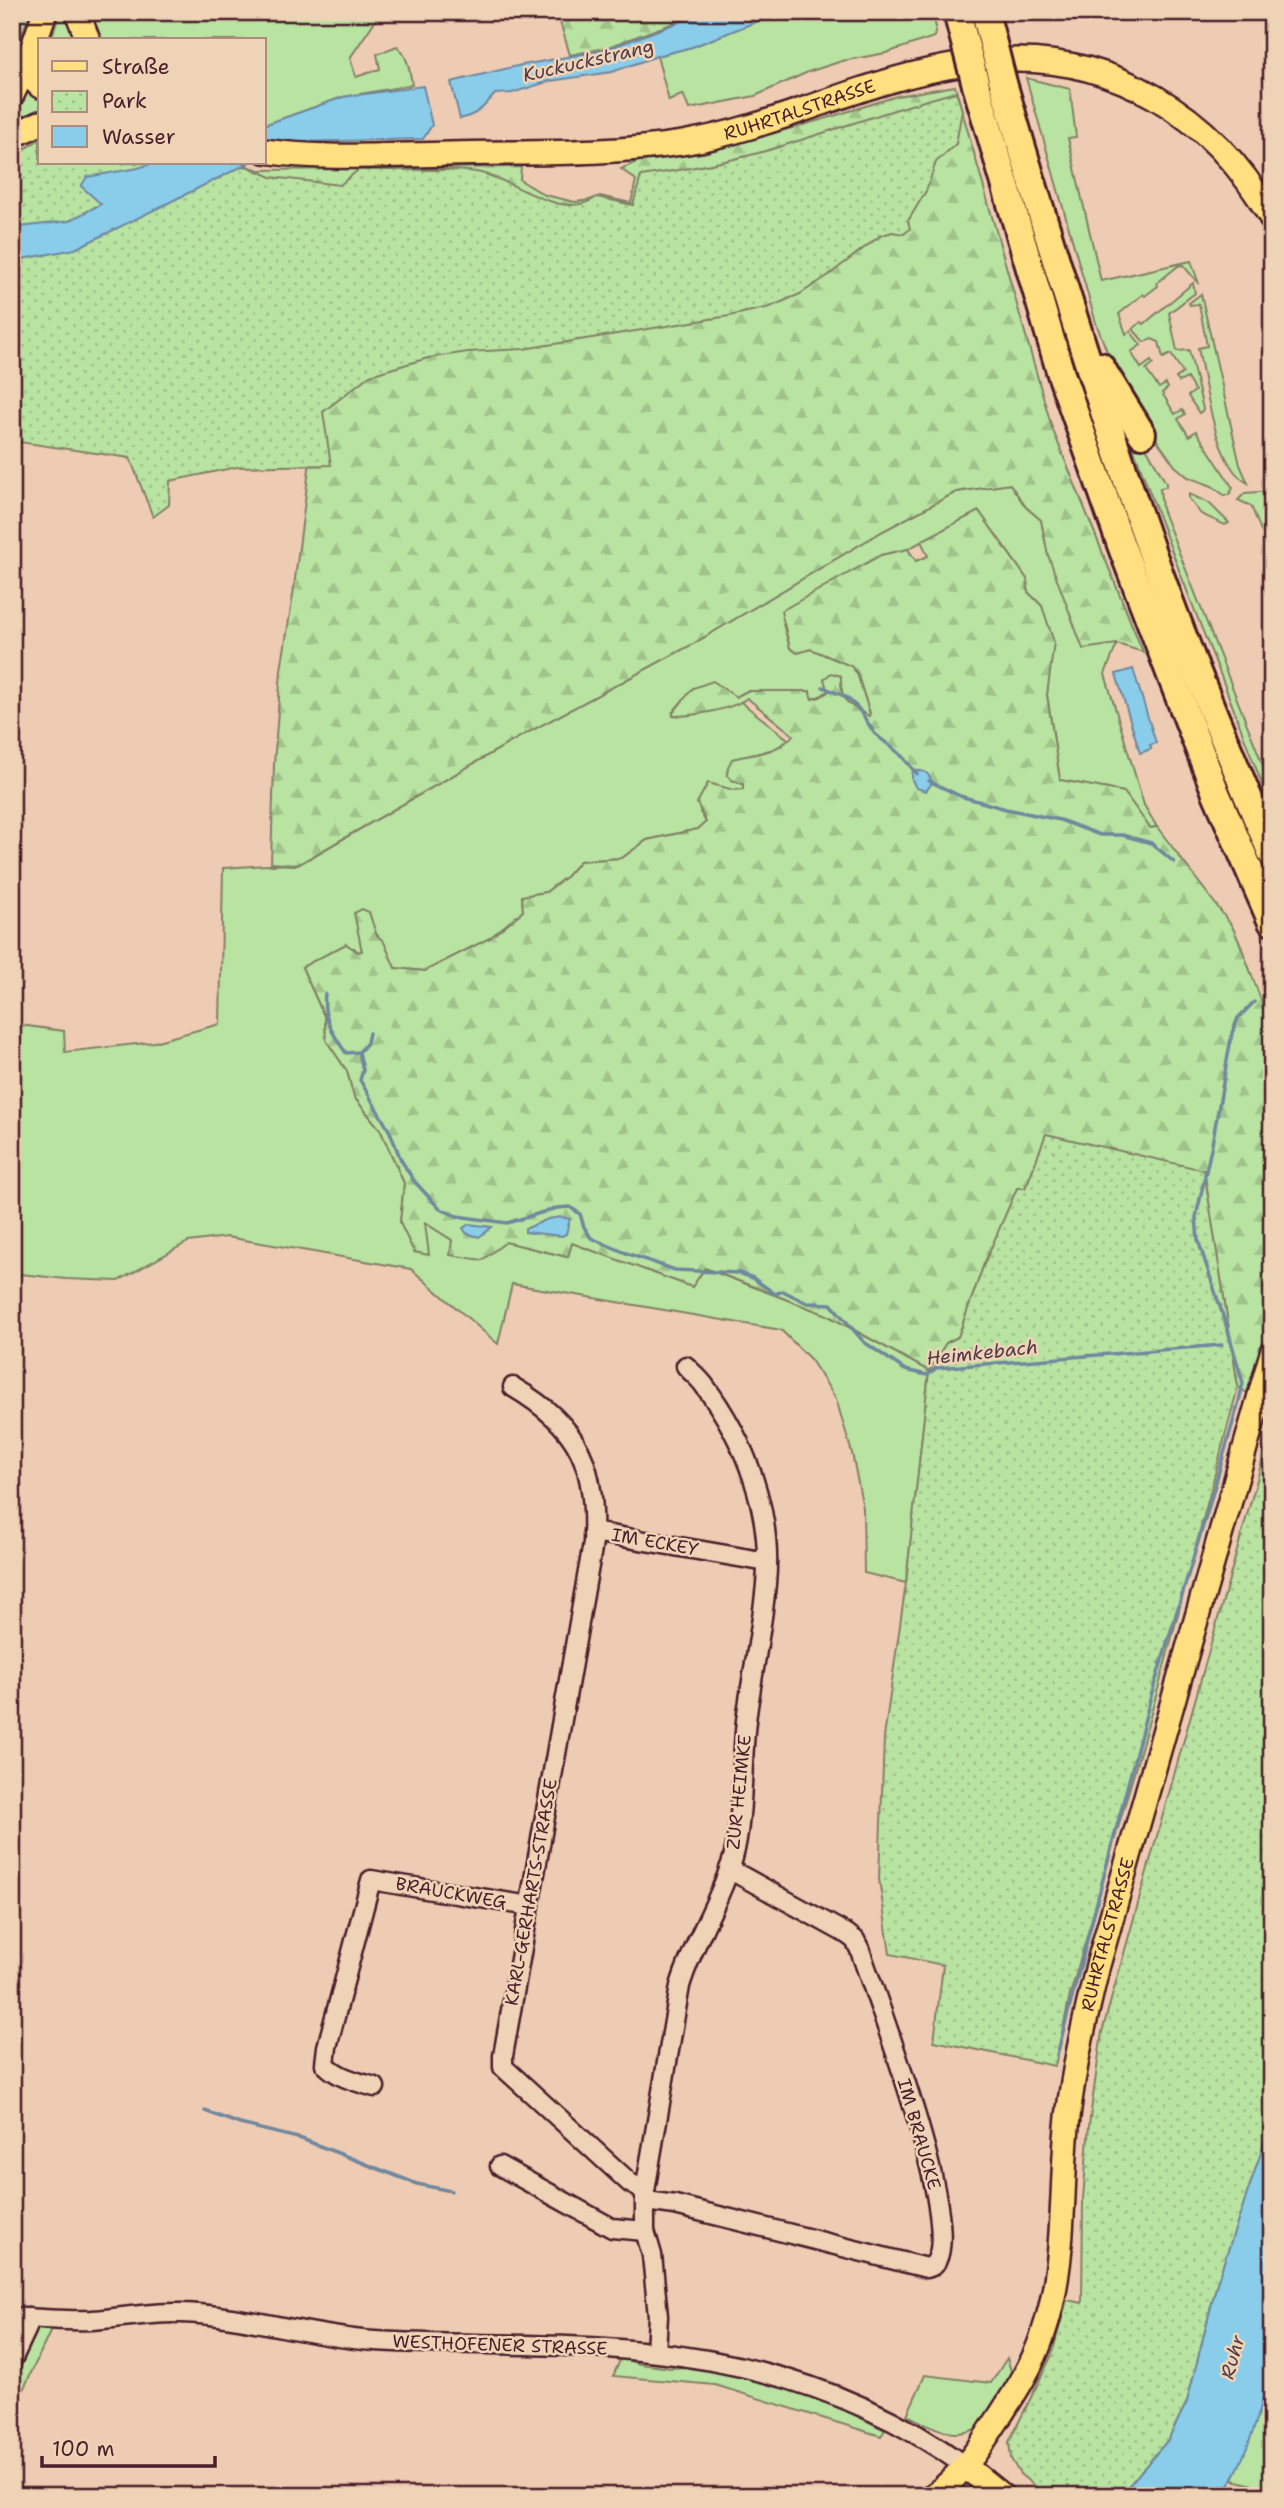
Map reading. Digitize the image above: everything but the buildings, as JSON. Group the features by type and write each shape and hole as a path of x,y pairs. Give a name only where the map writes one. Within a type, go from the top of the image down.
{"highway":[{"path":"957,12 1054,349 1121,545 1216,793 1272,922"},
{"path":"985,12 1058,272 1142,526 1272,855"},
{"path":"1058,272 1102,370 1142,434"}],"main road":[{"path":"39,38 45,12"},
{"path":"77,12 87,38"},
{"path":"38,44 34,62 38,84"},
{"name":"RUHRTALSTRASSE","path":"275,153 323,156 562,152 682,143 749,127 883,83 966,65 1017,60 1058,64 1109,75 1159,99 1209,136 1235,163 1272,219"},
{"path":"12,95 34,62"},
{"path":"12,136 38,124"},
{"name":"RUHRTALSTRASSE","path":"933,2496 965,2466 1024,2379 1048,2319 1056,2274 1070,2107 1085,2021 1098,1965 1272,1353"},
{"path":"965,2466 1002,2496"}],"street":[{"name":"ZUR HEIMKE","path":"656,2352 659,2316 652,2255 645,2231 645,2197 680,1986 688,1960 729,1870 736,1840 746,1723 767,1562 758,1494 743,1450 703,1383 686,1366"},
{"name":"IM ECKEY","path":"513,1387 556,1417 572,1436 592,1484 593,1532 767,1562"},
{"name":"KARL-GERHARTS-STRASSE","path":"593,1532 503,2067 645,2197"},
{"name":"IM BRAUCKE","path":"645,2197 927,2268 935,2265 938,2260 941,2237 940,2208 930,2158 855,1940 729,1870"},
{"name":"BRAUCKWEG","path":"375,2087 350,2080 325,2064 327,2047 371,1880 530,1906"},
{"path":"500,2166 612,2228 645,2231"},
{"name":"WESTHOFENER STRASSE","path":"20,2317 82,2320 181,2313 365,2340 656,2352 725,2363 792,2379 847,2399 923,2437 965,2466"},
{"path":"12,2360 27,2328 20,2317"}],"green space":[{"path":"12,12 30,12 12,61"},
{"path":"60,12 72,12 81,38 52,38"},
{"path":"89,12 381,12 350,58 356,77 380,69 377,54 397,46 406,59 412,85 343,97 266,124 266,38 101,38"},
{"path":"557,12 704,12 605,48 570,55"},
{"path":"781,12 932,12 936,27 934,37 886,53 842,61 808,72 755,96 689,109 683,94 669,101 657,56 692,47"},
{"path":"1026,78 1070,89 1076,137 1068,138 1101,281 1191,261 1199,284 1183,265 1178,266 1157,283 1158,286 1145,296 1143,294 1119,314 1126,334 1130,331 1141,345 1131,352 1141,368 1151,361 1153,364 1146,370 1159,388 1166,384 1168,388 1162,393 1175,414 1182,410 1185,414 1178,419 1189,436 1196,431 1233,488 1229,495 1188,477 1175,466 1122,390 1096,323"},
{"path":"31,86 38,90 38,119 12,132 12,120"},
{"path":"955,86 1052,428 1143,652 1117,644 1083,649 1048,555 1041,520 1026,507 1010,484 956,492 881,532 693,644 523,735 297,865 271,863 274,764 281,670 310,461 159,466 107,450 12,157 38,140 38,164 240,164 260,170 521,167 520,180 545,195 575,202 600,196 631,203 636,180 621,169 645,158 704,153 897,96"},
{"path":"956,92 962,110 956,144 936,162 926,191 908,221 910,229 904,234 892,232 880,236 800,294 770,307 523,349 468,352 428,358 370,375 323,412 331,465 237,467 170,481 169,505 153,517 130,458 12,441 12,157 38,140 38,164 234,164 249,167 271,177 340,185 358,170 463,170 495,177 554,203 569,205 597,197 633,205 641,176 732,160"},
{"path":"1193,283 1195,293 1169,313 1177,351 1189,350 1203,409 1199,413 1188,396 1195,391 1187,378 1179,382 1176,378 1183,373 1171,354 1163,358 1159,342 1152,339 1144,342 1133,329 1141,322 1144,324"},
{"path":"1201,294 1240,465 1248,483 1236,474 1227,460 1208,402 1198,348 1207,346 1199,304 1189,303"},
{"path":"1123,419 1147,449 1166,483 1166,487 1160,488 1162,509 1272,788 1272,808 1175,560"},
{"path":"1010,484 1026,507 1041,520 1048,555 1117,644 1105,674 1144,805 1157,827 1150,828 1123,792 1060,780 1047,695 1048,675 1042,606 1028,592 1027,579 979,511 908,549 881,555 783,624 790,648 798,653 811,649 851,666 857,673 869,717 847,702 842,692 840,676 825,693 811,699 810,691 747,691 736,697 693,688 673,712 713,710 741,702 789,740 774,749 732,760 732,780 743,784 743,789 734,790 700,812 706,822 698,829 647,840 622,858 580,861 567,876 546,892 522,896 523,911 490,938 425,971 395,968 376,934 369,912 360,941 362,951 358,952 354,948 302,967 325,1018 326,1040 347,1071 354,1097 380,1129 404,1183 400,1223 424,1222 452,1240 506,1242 567,1257 572,1243 692,1287 704,1268 827,1315 929,1371 906,1583 864,1573 863,1508 852,1453 836,1399 811,1360 781,1330 512,1284 498,1344 411,1269 227,1237 188,1242 118,1281 12,1273 12,1024 64,1031 65,1052 154,1042 220,1024 223,868 298,865 523,735 693,644 881,532 956,492"},
{"path":"1272,491 1272,558 1251,506 1238,500 1245,493"},
{"path":"1189,494 1209,503 1229,523 1225,525 1201,514 1189,499"},
{"path":"979,511 1027,579 1028,592 1042,606 1054,642 1047,695 1060,780 1124,792 1150,828 1157,827 1232,926 1272,1030 1272,1320 1251,1392 1247,1393 1238,1387 1204,1171 1046,1135 1028,1182 984,1264 958,1337 946,1343 929,1371 827,1315 705,1268 692,1287 572,1243 568,1257 506,1242 482,1260 450,1255 452,1240 425,1223 429,1255 414,1252 400,1223 404,1183 380,1129 354,1097 347,1071 326,1040 325,1018 302,967 346,944 358,952 362,951 354,913 362,909 369,912 376,934 384,942 395,968 425,971 490,938 523,911 522,896 546,892 567,876 580,861 622,858 647,840 698,829 706,822 697,803 708,783 734,790 743,789 743,784 727,775 732,759 781,746 793,735 747,698 722,709 673,716 693,688 713,681 736,697 747,691 809,691 812,699 828,692 824,679 831,673 841,676 842,692 847,702 869,716 857,673 851,666 811,649 797,653 790,648 781,611 881,555 908,549 916,561 928,556 921,541"},
{"path":"1046,1134 1204,1170 1238,1387 1160,1682 1070,1995 1055,2066 934,2041 943,1965 890,1954 879,1879 884,1737 906,1583 929,1371 946,1343 958,1337 984,1264 1017,1188 1025,1188 1028,1182"},
{"path":"1272,1426 1272,2120 1217,2283 1187,2402 1168,2440 1120,2496 1047,2496 1020,2474 1011,2459 1009,2442 1051,2357 1067,2300 1082,2303 1083,2199 1089,2125 1102,2032"},
{"path":"13,2327 51,2330 12,2414 12,2330"},
{"path":"1272,2355 1272,2490 1233,2480 1267,2389"},
{"path":"621,2358 640,2364 671,2368 700,2366 772,2382 827,2401 885,2430 881,2436 715,2385 613,2376"},
{"path":"1007,2358 1012,2374 986,2421 976,2428 967,2432 947,2432 907,2415 925,2375 991,2383"}],"water":[{"name":"Kuckuckstrang","path":"706,12 781,12 692,47 612,72 550,81 512,93 495,94 480,110 460,119 451,82 517,66 605,50"},
{"path":"423,86 432,125 423,139 295,142 266,138 266,124 343,97"},
{"path":"151,164 247,164 75,249 12,261 12,228 69,221 101,204 81,186 87,177"},
{"path":"1133,669 1156,743 1150,745 1151,749 1140,753 1116,674"},
{"path":"914,770 928,774 932,783 926,791 916,788 912,780"},
{"path":"548,1219 570,1219 566,1234 562,1236 525,1232 525,1229"},
{"path":"469,1224 492,1227 479,1237 466,1233 463,1228"},
{"name":"Ruhr","path":"1272,2120 1272,2355 1260,2409 1240,2464 1223,2496 1120,2496 1168,2440 1187,2402 1217,2283"}],"waterway":[{"path":"823,687 846,697 858,708 875,734 900,754 917,774"},
{"path":"929,781 960,796 1006,809 1060,820 1100,835 1122,835 1151,843 1174,862"},
{"path":"325,994 325,1010 330,1025 346,1053 359,1052 367,1043 369,1033"},
{"name":"Heimkebach","path":"1230,1337 1198,1240 1196,1217 1232,1033 1238,1018 1254,1002"},
{"name":"Heimkebach","path":"359,1052 363,1070 360,1080 390,1132 401,1160 414,1181 440,1209 457,1216 507,1223 557,1208 570,1207 580,1214 591,1238 626,1253 675,1270 739,1273 753,1278 775,1294 783,1291 807,1303 831,1304 864,1342 905,1370 927,1375 936,1368 1222,1345"},
{"path":"1057,2055 1151,1696 1239,1401 1243,1383 1230,1338"},
{"path":"205,2111 240,2124 302,2139 417,2184 451,2191"}]}
